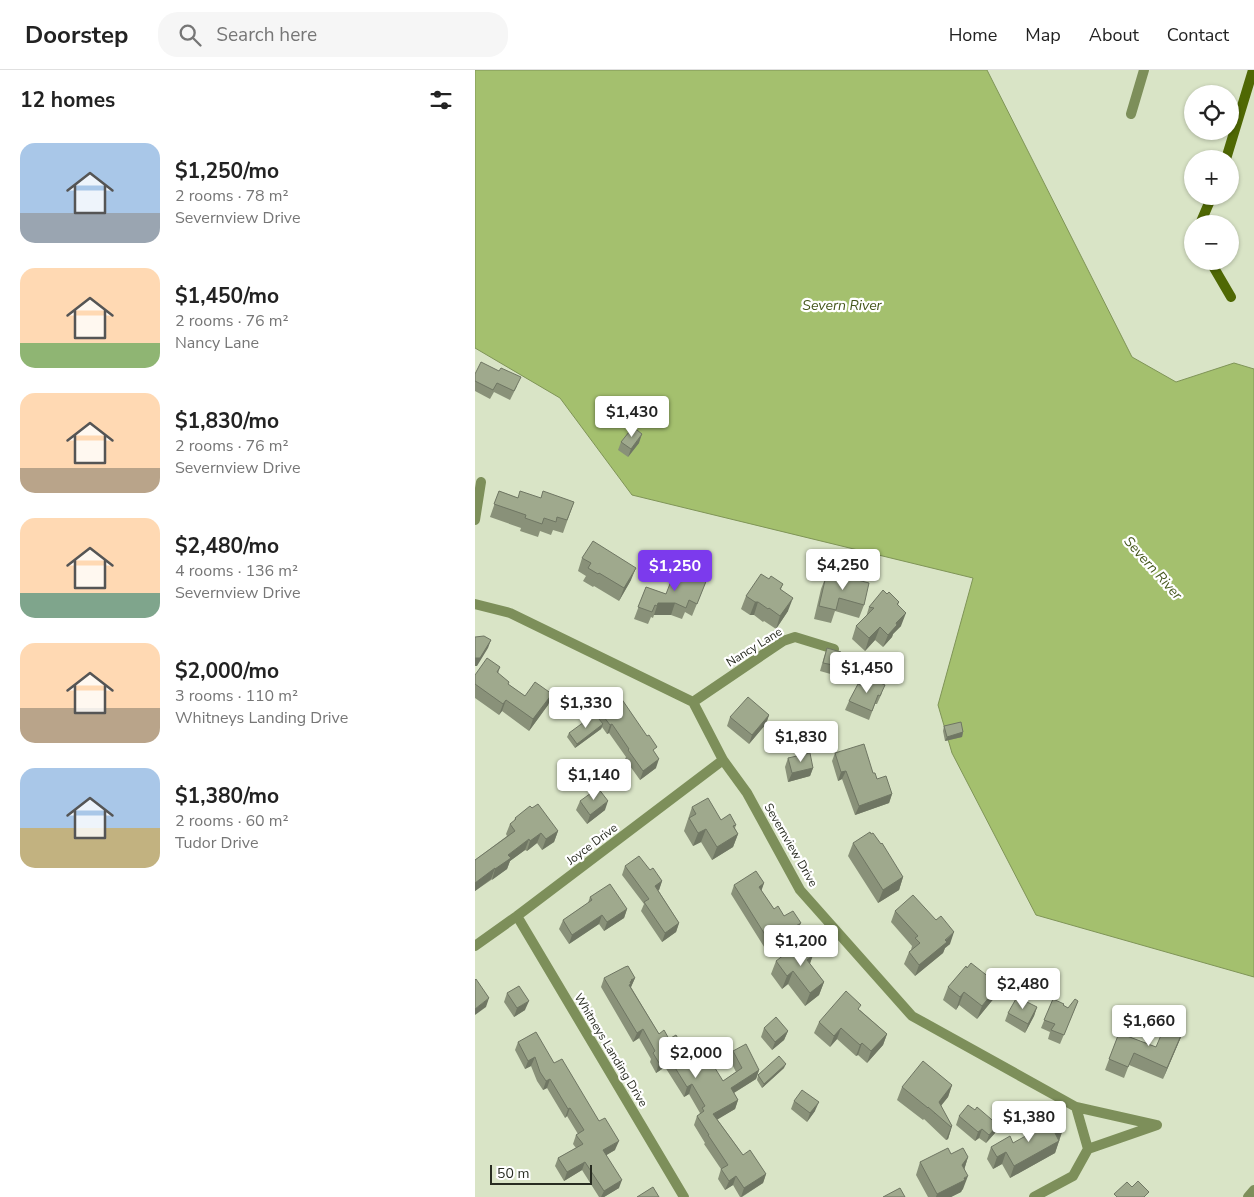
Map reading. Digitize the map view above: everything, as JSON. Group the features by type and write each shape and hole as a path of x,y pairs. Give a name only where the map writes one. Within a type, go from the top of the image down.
{"street":[{"path":"1131,114 1144,70"},
{"path":"1229,150 1253,70"},
{"path":"1215,270 1231,297"},
{"path":"475,520 481,482"},
{"path":"475,604 510,613 693,702"},
{"name":"Nancy Lane","path":"693,702 783,641 795,637 834,649"},
{"name":"Severnview Drive","path":"693,702 723,760 747,793 800,890 912,1016 1076,1107 1157,1125 1088,1149"},
{"name":"Joyce Drive","path":"475,946 723,760"},
{"name":"Whitneys Landing Drive","path":"517,916 684,1197"},
{"path":"1034,1197 1073,1176 1088,1149 1076,1107"},
{"path":"1248,1197 1254,1190"}],"water":[{"name":"Severn River","path":"475,70 987,70 1132,357 1176,382 1234,363 1254,369 1254,977 1036,915 952,753 938,705 973,578 632,495 560,398 475,348"}],"building":[{"path":"481,362 499,371 501,368 521,377 514,391 497,383 493,390 475,381 475,374"},
{"path":"633,427 642,434 631,449 621,442"},
{"path":"499,491 518,498 520,491 541,498 543,491 574,502 567,520 557,517 556,522 544,518 542,524 525,518 526,515 494,504"},
{"path":"593,541 636,568 624,588 588,568 591,563 582,558"},
{"path":"675,571 686,575 687,572 707,579 697,604 689,600 686,608 675,603 658,603 652,612 638,607 646,587 666,594"},
{"path":"761,574 769,579 771,576 783,584 780,589 793,598 780,616 746,596"},
{"path":"835,574 869,583 864,605 839,598 836,610 819,606 826,576 834,578"},
{"path":"883,590 887,594 889,592 899,602 897,604 906,613 888,635 880,627 869,638 856,626 874,608 869,607"},
{"path":"484,636 491,640 480,658 475,658 475,637"},
{"path":"827,648 841,652 838,666 823,663"},
{"path":"487,658 500,667 497,672 509,682 508,684 525,696 535,682 552,694 533,719 506,700 503,704 475,684 475,675"},
{"path":"869,678 885,685 880,696 878,695 872,711 849,701 858,684 865,687"},
{"path":"748,697 769,715 752,735 730,717"},
{"path":"621,698 647,736 649,735 657,747 653,750 659,759 643,771 612,724 610,725 601,713"},
{"path":"595,714 603,724 577,744 569,733"},
{"path":"961,722 963,732 947,737 944,726"},
{"path":"864,744 873,773 875,773 877,779 886,776 892,794 859,806 846,771 841,772 835,753"},
{"path":"810,753 813,768 792,773 788,758"},
{"path":"598,788 608,801 590,815 580,801"},
{"path":"708,798 721,820 730,814 736,825 733,826 738,834 717,847 706,829 698,833 689,818 696,814 692,807"},
{"path":"538,804 558,831 546,839 541,833 530,841 529,839 508,855 511,858 475,883 475,860 515,831 510,824 515,818 530,806 532,808"},
{"path":"870,832 882,843 903,877 883,890 853,843"},
{"path":"639,856 650,870 653,868 662,881 655,886 679,923 665,933 644,902 649,899 625,866"},
{"path":"756,871 764,883 759,887 774,909 778,906 784,916 793,911 801,923 769,941 734,885"},
{"path":"610,884 627,909 607,922 602,915 572,935 563,920 592,900 590,897"},
{"path":"913,895 936,920 941,916 954,932 945,940 947,942 919,965 909,952 920,943 915,938 918,936 895,911"},
{"path":"802,941 813,955 807,960 824,982 810,993 793,971 787,976 776,961"},
{"path":"971,963 999,985 982,1006 964,992 960,997 948,987 966,966 967,968"},
{"path":"628,966 635,978 631,980 629,985 659,1034 664,1030 669,1039 676,1035 691,1061 701,1054 706,1062 710,1060 723,1081 742,1068 733,1051 746,1044 759,1070 731,1088 738,1100 713,1114 743,1155 750,1150 766,1174 744,1188 736,1176 729,1181 721,1169 728,1165 697,1116 704,1111 702,1108 705,1106 692,1084 687,1087 669,1058 659,1063 643,1029 637,1033 604,978"},
{"path":"475,980 489,998 475,1009"},
{"path":"519,986 529,1001 517,1008 507,993"},
{"path":"846,991 861,1005 858,1009 887,1034 871,1051 862,1043 860,1045 841,1028 834,1036 819,1022"},
{"path":"1017,997 1037,1007 1028,1024 1008,1013"},
{"path":"1053,999 1068,1008 1075,999 1078,1001 1064,1035 1051,1030 1055,1024 1044,1020"},
{"path":"776,1017 788,1031 775,1042 764,1028"},
{"path":"1168,1019 1185,1026 1167,1068 1134,1053 1128,1067 1109,1059 1119,1033 1156,1047"},
{"path":"536,1032 554,1063 562,1059 599,1121 605,1118 619,1141 603,1150 622,1180 604,1191 585,1162 567,1172 558,1158 583,1144 576,1135 584,1130 570,1108 568,1109 550,1079 546,1081 540,1072 535,1057 528,1061 518,1042"},
{"path":"779,1056 786,1064 764,1084 758,1075"},
{"path":"923,1061 952,1085 939,1102 951,1127 902,1087"},
{"path":"802,1090 819,1102 810,1113 794,1101"},
{"path":"968,1105 975,1110 977,1107 998,1125 989,1135 982,1129 978,1132 959,1116"},
{"path":"1058,1118 1063,1129 1055,1133 1059,1141 1014,1166 1006,1152 997,1157 991,1147 1010,1136 1013,1143"},
{"path":"948,1148 951,1154 963,1148 968,1157 962,1165 968,1176 964,1178 965,1180 937,1194 920,1162"},
{"path":"1138,1181 1149,1192 1144,1197 1117,1197 1114,1194 1127,1182 1132,1187"},
{"path":"653,1187 659,1197 637,1197"},
{"path":"900,1188 905,1197 883,1197"}]}
